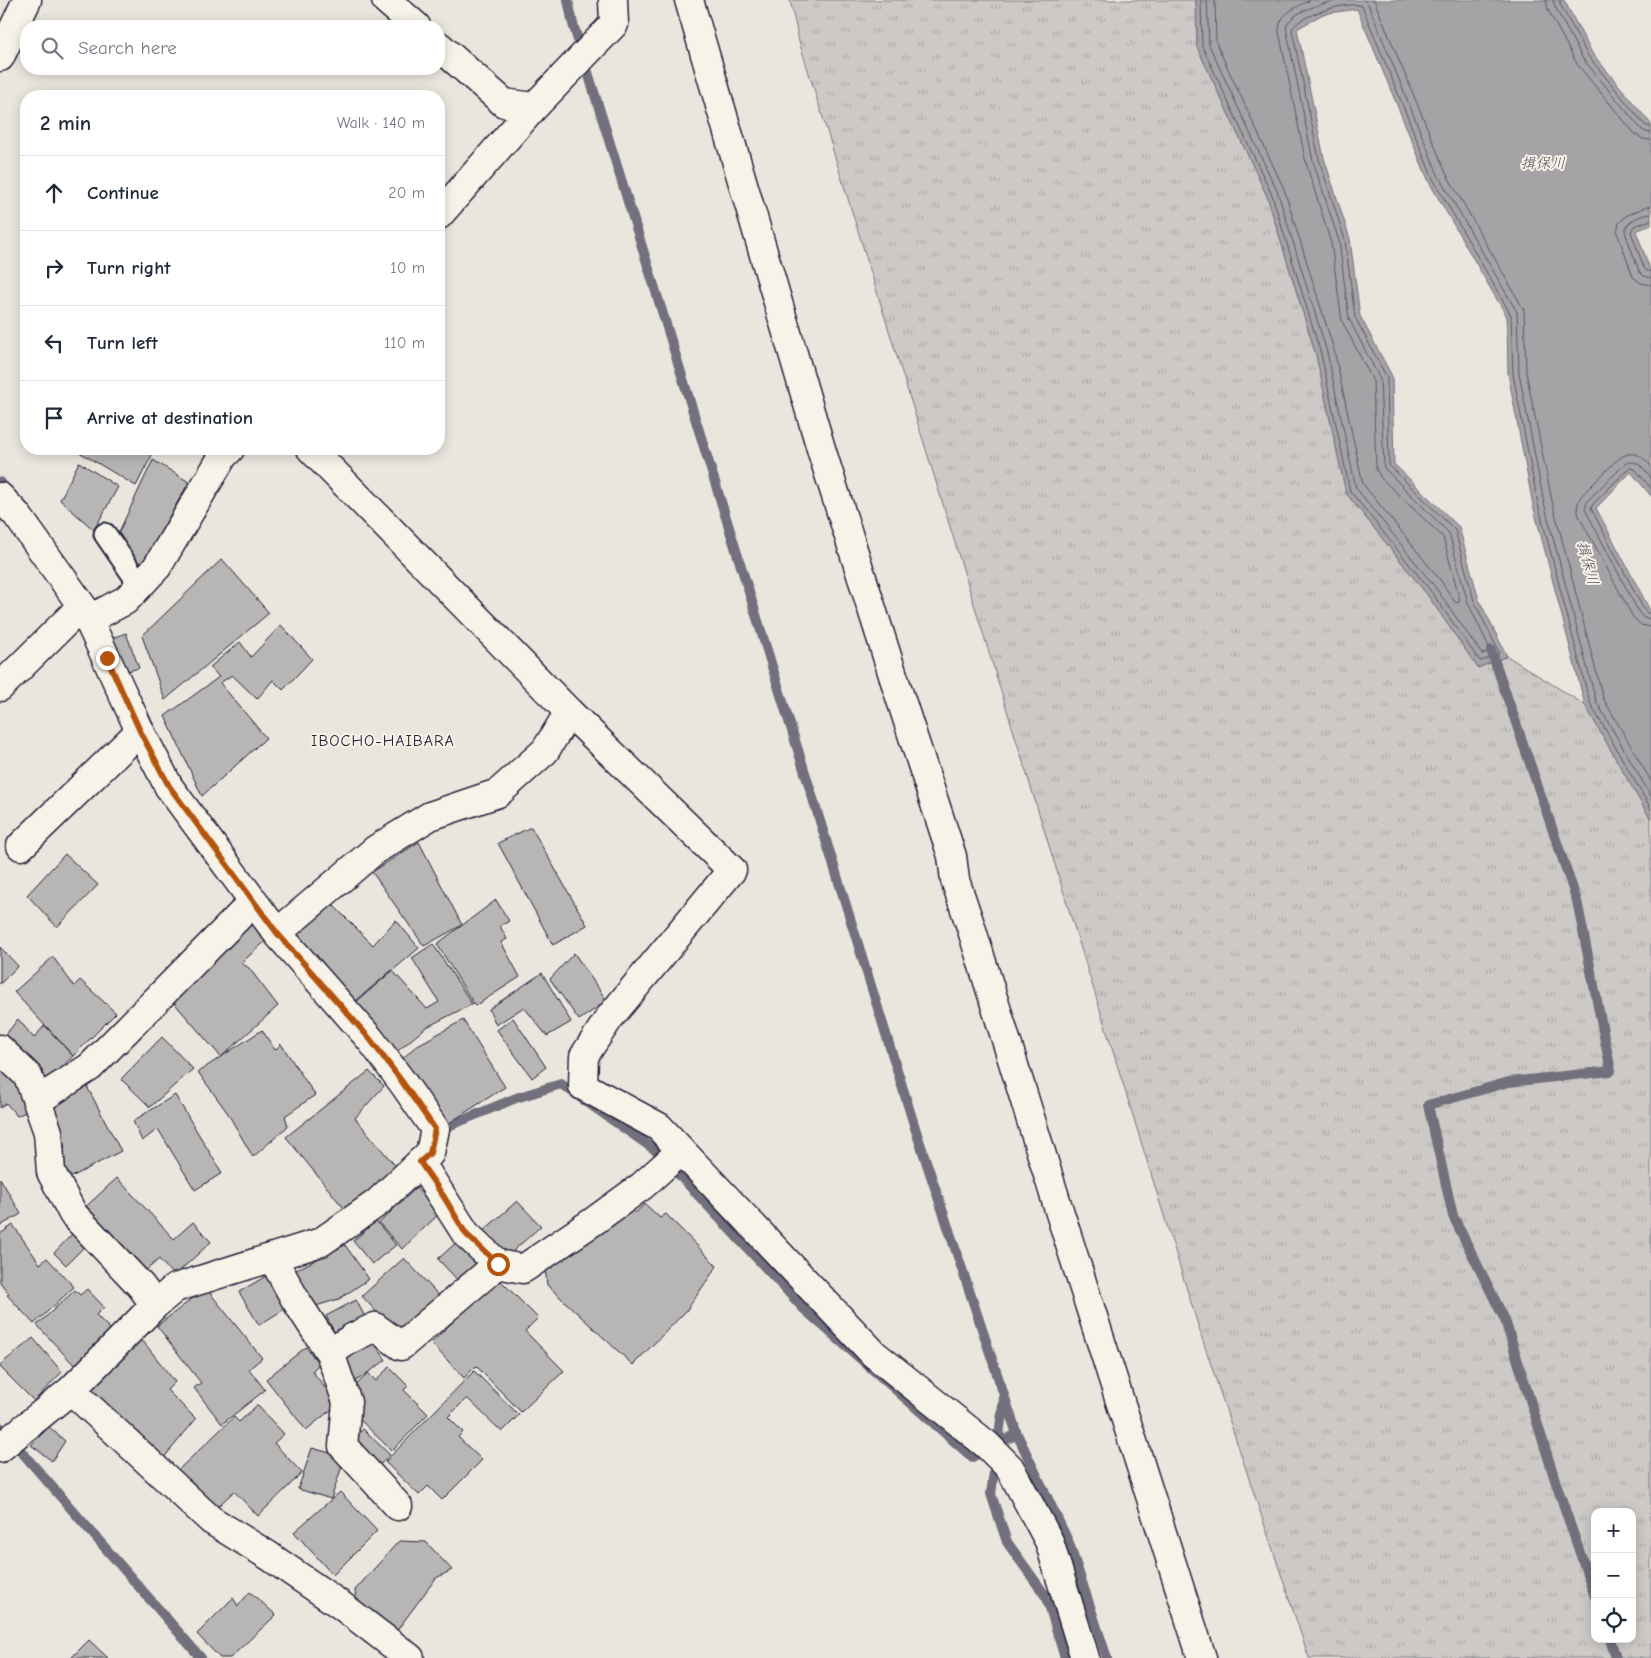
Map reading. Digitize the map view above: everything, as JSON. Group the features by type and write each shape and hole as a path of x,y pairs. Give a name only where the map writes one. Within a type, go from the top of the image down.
{"street":[{"path":"0,57 27,0"},
{"path":"386,0 409,20"},
{"path":"445,208 534,107 614,24 613,0"},
{"path":"689,0 822,452 952,856 955,880 972,927 1125,1422 1202,1658"},
{"path":"445,51 504,103 534,107"},
{"path":"0,687 85,613 126,600 157,567 224,455"},
{"path":"317,455 569,712 732,870 610,1017 584,1056 583,1086 658,1128 874,1354 987,1445 1010,1468 1049,1541 1085,1658"},
{"path":"0,1448 71,1390 155,1305 175,1288 321,1242 377,1203 430,1153 435,1129 370,1039 277,933 169,786 140,731 85,613 17,515 3,506"},
{"path":"277,933 375,850 430,816 498,793 545,751 569,712"},
{"path":"21,846 140,731"},
{"path":"37,1101 90,1067 254,901"},
{"path":"0,1050 28,1076 48,1132 50,1172 73,1214 141,1286 155,1305"},
{"path":"420,1162 466,1234 498,1264 523,1269 642,1186 682,1151"},
{"path":"272,1257 295,1299 330,1353 347,1402 343,1446 398,1506"},
{"path":"330,1353 352,1338 375,1327 401,1346 498,1264"},
{"path":"71,1390 211,1520 269,1556 342,1606 410,1658"}],"lane":[{"path":"105,534 140,585"}],"green space":[{"path":"790,0 1196,0 1197,47 1267,196 1316,355 1346,493 1426,593 1478,668 1507,656 1585,705 1651,820 1651,1658 1309,1658 1202,1338 799,41"}],"water":[{"name":"揖保川","path":"1196,0 1564,0 1592,53 1651,124 1651,225 1636,231 1651,272 1651,496 1631,472 1596,508 1651,612 1651,820 1585,705 1533,505 1508,374 1507,317 1429,182 1357,9 1323,14 1297,29 1324,158 1350,239 1360,316 1392,376 1394,464 1459,527 1479,600 1507,656 1478,668 1426,593 1346,493 1316,355 1267,196 1197,47"}],"building":[{"path":"84,455 152,455 136,486"},
{"path":"153,460 189,482 141,566 117,536"},
{"path":"79,462 118,487 94,530 60,500"},
{"path":"222,559 269,613 165,700 142,636"},
{"path":"281,625 312,659 283,690 273,680 257,699 232,675 220,683 266,738 202,796 165,716 219,677 210,667 240,642 251,657"},
{"path":"126,633 139,668 128,671 112,638"},
{"path":"531,827 587,925 553,945 498,843"},
{"path":"419,842 462,925 424,946 372,872"},
{"path":"65,854 98,885 57,927 27,895"},
{"path":"496,900 509,921 500,926 507,939 501,942 520,977 475,1006 437,944"},
{"path":"332,904 373,945 396,920 419,948 356,1002 294,933"},
{"path":"250,917 269,938 241,963 249,968 278,1006 221,1057 169,997"},
{"path":"433,944 472,1004 425,1028 393,1055 350,1006 392,970 427,1009 439,1002 412,958"},
{"path":"0,947 18,966 0,984"},
{"path":"574,953 607,1001 579,1020 550,979"},
{"path":"53,957 74,986 80,980 116,1013 73,1056 14,992"},
{"path":"542,973 571,1022 547,1036 524,1007 496,1025 489,1009"},
{"path":"513,1018 546,1067 532,1078 497,1030"},
{"path":"18,1019 34,1038 45,1025 73,1056 43,1087 0,1042"},
{"path":"463,1020 505,1087 449,1123 398,1063 416,1046"},
{"path":"262,1030 275,1050 281,1044 315,1095 285,1116 288,1126 253,1157 227,1112 198,1072"},
{"path":"162,1037 193,1069 150,1107 121,1079"},
{"path":"0,1064 38,1106 17,1116 6,1103 0,1108"},
{"path":"369,1071 384,1086 355,1118 398,1169 347,1212 286,1137"},
{"path":"84,1081 121,1151 64,1181 50,1155 65,1147 43,1103"},
{"path":"175,1095 222,1173 195,1190 158,1129 142,1141 133,1121"},
{"path":"0,1178 21,1214 0,1226"},
{"path":"117,1178 174,1239 193,1222 211,1242 174,1276 159,1259 139,1277 79,1213"},
{"path":"416,1188 440,1213 402,1249 379,1223"},
{"path":"517,1201 541,1226 504,1259 481,1233"},
{"path":"629,1204 635,1213 645,1204 660,1218 666,1214 717,1266 686,1311 633,1365 547,1285 545,1267"},
{"path":"376,1221 396,1245 372,1264 353,1241"},
{"path":"13,1225 40,1264 47,1258 74,1287 34,1324 7,1295 9,1294 0,1282 0,1234"},
{"path":"78,1228 91,1240 66,1265 54,1253"},
{"path":"459,1240 484,1266 463,1286 438,1259"},
{"path":"345,1245 369,1279 339,1299 309,1308 288,1274"},
{"path":"404,1258 444,1301 402,1340 362,1296"},
{"path":"271,1273 291,1305 259,1325 239,1292"},
{"path":"498,1278 538,1318 525,1331 564,1371 521,1412 476,1366 464,1378 431,1343"},
{"path":"206,1288 262,1358 249,1369 265,1390 222,1424 194,1388 201,1383 157,1326"},
{"path":"87,1289 104,1307 96,1315 112,1331 75,1366 37,1325 75,1290 80,1295"},
{"path":"356,1300 370,1326 339,1341 326,1316"},
{"path":"369,1335 386,1360 356,1381 339,1356"},
{"path":"139,1336 175,1382 167,1390 196,1419 162,1460 89,1386"},
{"path":"33,1338 62,1372 34,1401 0,1367 0,1365"},
{"path":"306,1347 319,1364 312,1371 338,1404 306,1430 266,1379"},
{"path":"389,1367 408,1386 404,1390 428,1414 392,1451 348,1408 347,1395 368,1373 376,1381"},
{"path":"474,1371 519,1415 502,1432 467,1398 448,1417 463,1432 458,1437 482,1460 442,1500 428,1486 419,1495 385,1462"},
{"path":"257,1405 284,1434 274,1443 302,1473 258,1516 234,1491 213,1511 176,1472 234,1417 239,1422"},
{"path":"49,1427 65,1441 52,1461 31,1445"},
{"path":"363,1429 390,1455 373,1471 347,1445"},
{"path":"312,1448 345,1457 331,1499 298,1489"},
{"path":"340,1492 377,1531 333,1575 294,1532"},
{"path":"399,1541 426,1542 452,1570 436,1578 392,1637 357,1613 355,1590"},
{"path":"250,1592 276,1615 230,1658 220,1658 197,1634 233,1598 238,1606"},
{"path":"89,1640 108,1658 71,1658"}],"waterway":[{"path":"568,0 573,24 916,1131 1017,1434 1069,1543 1107,1658"},
{"path":"0,482 11,494"},
{"path":"1491,650 1577,901 1611,1071 1509,1082 1428,1105 1453,1216 1505,1320 1556,1483 1591,1585"},
{"path":"439,1121 444,1128 516,1098 561,1084 658,1152 804,1309 972,1457 1017,1434"},
{"path":"1004,1398 991,1494 1007,1542 1047,1598 1065,1658"},
{"path":"0,1427 201,1658"},
{"path":"1611,1643 1616,1658"}],"district":[{"name":"IBOCHO-HAIBARA","path":"383,740"}],"route":[{"path":"107,658 140,731 169,786 277,933 370,1039 435,1129 430,1153 420,1162 466,1234 498,1264"}]}
